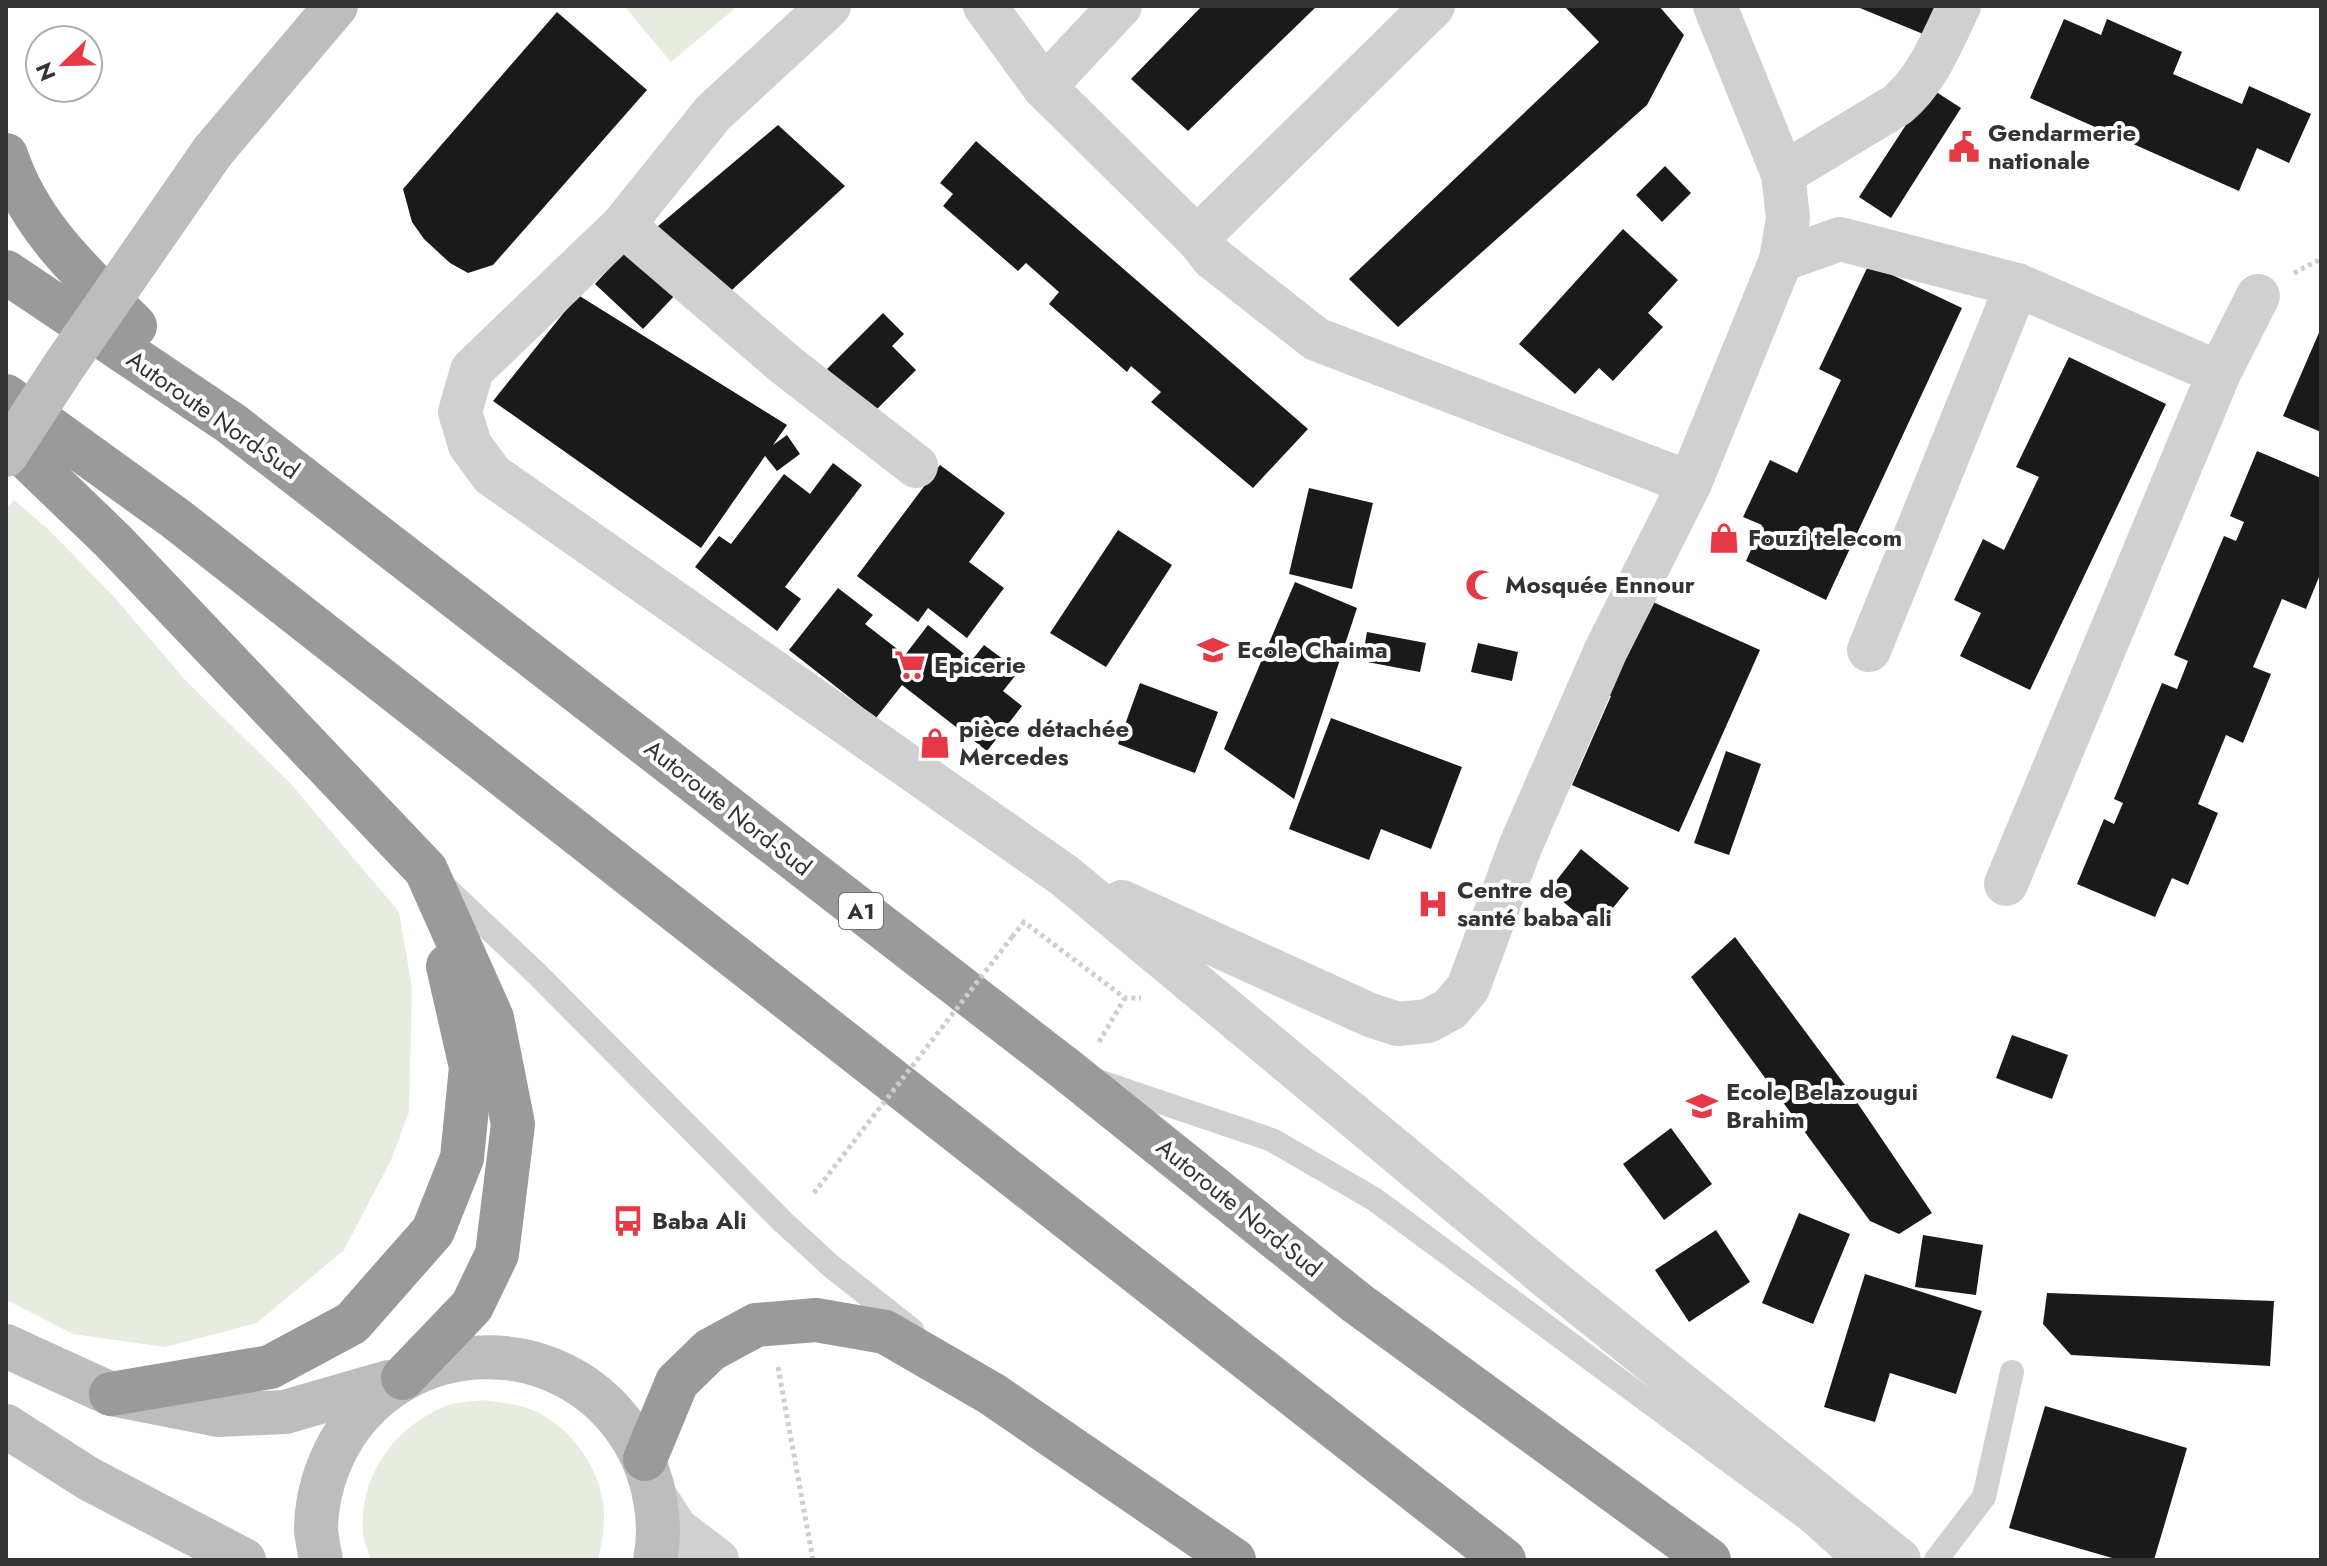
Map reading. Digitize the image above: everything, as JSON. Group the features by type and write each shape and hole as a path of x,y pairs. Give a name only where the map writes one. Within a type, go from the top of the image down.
{"highway":[{"path":"6,155 13,177 54,244 232,424"},
{"name":"Autoroute Nord-Sud","path":"6,272 232,424 1067,1070 1357,1303 1709,1560"},
{"path":"6,396 175,518 1504,1560"},
{"path":"6,438 113,541 426,870 492,1018 513,1124 497,1254 472,1306 403,1378"},
{"path":"111,1394 270,1367 352,1323 433,1231 462,1158 471,1067 426,870"},
{"path":"650,1478 677,1382 710,1350 756,1325 816,1320 885,1332 992,1394 1234,1560"}],"main road":[{"path":"6,455 213,151 336,6"},
{"path":"6,1346 111,1394 218,1415 285,1412 403,1378 441,1362 481,1356 522,1359 560,1372 595,1394 624,1424 650,1478 655,1560"},
{"path":"321,1560 316,1529 322,1484 339,1441 367,1405 403,1378"},
{"path":"6,1426 89,1479 244,1560"}],"street":[{"path":"829,6 713,113 623,225 472,370 460,412 470,445 492,475 1065,876 1551,1280 1899,1560"},
{"path":"985,6 1044,87 1197,238 1213,258 1316,339 1690,483"},
{"path":"1044,87 1120,6"},
{"path":"1197,238 1433,6"},
{"path":"1065,876 1370,1015 1398,1024 1428,1021 1450,1009 1468,988 1520,847 1587,692 1690,483 1781,260 1788,218 1783,174 1715,6"},
{"path":"1783,174 1897,105 1914,91 1959,6"},
{"path":"623,225 786,365 916,466"},
{"path":"1781,260 1840,239 2017,285 2219,373"},
{"path":"1869,650 2017,285"},
{"path":"2006,884 2219,373 2258,296"},
{"path":"650,1478 676,1529 717,1560"}],"lane":[{"path":"426,870 536,973 783,1222 831,1266 992,1394"},
{"path":"1067,1070 1272,1140 1374,1199 1810,1521 1853,1560"},
{"path":"1936,1560 1984,1497 2012,1372"}],"path":[{"path":"814,1193 1024,922 1125,998"},
{"path":"771,1324 813,1560"}],"shaded area":[{"path":"624,6 738,6 671,62"},
{"path":"14,500 49,530 114,597 187,682 291,784 399,912 412,988 409,1112 391,1160 344,1250 257,1323 165,1347 73,1334 6,1300 6,509"},
{"path":"483,1400 515,1405 548,1418 582,1451 597,1479 603,1502 604,1527 598,1560 370,1560 363,1534 364,1510 367,1491 383,1457 394,1442 424,1417 451,1404"}],"building":[{"path":"1202,6 1317,6 1188,131 1131,79"},
{"path":"1564,6 1659,6 1684,35 1647,105 1398,327 1349,279 1599,42"},
{"path":"1855,6 1940,6 1928,36"},
{"path":"557,12 647,90 493,265 468,273 450,263 424,239 412,222 403,189"},
{"path":"2064,19 2101,35 2107,19 2182,52 2173,74 2242,104 2249,86 2311,114 2289,163 2257,148 2239,191 2030,98"},
{"path":"1930,88 1961,108 1891,218 1859,197"},
{"path":"778,125 845,186 721,300 651,232"},
{"path":"976,141 1308,429 1253,488 1151,402 1161,392 1131,366 1127,372 1049,304 1059,292 1026,263 1018,271 943,206 953,194 940,183"},
{"path":"1665,166 1691,193 1662,222 1636,195"},
{"path":"1623,229 1678,280 1648,313 1663,327 1613,381 1599,368 1575,394 1519,344"},
{"path":"630,246 679,291 643,329 595,284"},
{"path":"1869,264 1962,308 1826,600 1746,561 1762,525 1743,517 1770,460 1797,473 1841,380 1819,369"},
{"path":"578,295 787,425 773,445 787,435 800,454 777,471 765,456 701,548 493,401"},
{"path":"883,313 904,334 892,346 916,370 872,414 827,369"},
{"path":"2321,328 2321,432 2283,416"},
{"path":"2069,357 2166,404 2030,690 1960,656 1981,613 1954,600 1983,539 2004,550 2039,477 2016,467"},
{"path":"2257,451 2321,478 2321,572 2306,609 2282,599 2253,667 2271,674 2243,743 2226,735 2198,804 2218,813 2188,885 2172,878 2155,917 2077,884 2104,819 2114,824 2123,803 2114,799 2162,683 2177,689 2188,661 2174,655 2224,536 2236,541 2244,522 2230,516"},
{"path":"833,463 862,485 785,587 801,599 777,631 695,567 719,536 731,544 784,474 810,494"},
{"path":"940,465 1005,513 969,562 1004,588 967,638 928,608 918,622 857,576"},
{"path":"1309,488 1373,503 1352,589 1289,574"},
{"path":"1118,530 1172,565 1106,667 1050,633"},
{"path":"1295,582 1357,608 1294,799 1224,749"},
{"name":"Epicerie","path":"838,588 873,615 865,624 905,655 928,625 972,660 984,645 1019,671 1003,691 1022,706 987,751 902,685 876,718 789,650"},
{"path":"1644,598 1760,650 1679,832 1572,785 1611,696 1601,692"},
{"path":"1367,632 1426,643 1420,672 1362,661"},
{"path":"1478,643 1518,652 1512,681 1471,672"},
{"path":"1140,683 1218,712 1195,773 1118,744"},
{"path":"1331,718 1462,767 1431,849 1381,829 1369,860 1289,829"},
{"path":"1726,751 1761,764 1729,855 1694,843"},
{"path":"1581,849 1629,888 1596,929 1549,890"},
{"path":"1735,937 1848,1089 1932,1213 1899,1234 1870,1221 1691,977"},
{"path":"2012,1035 2068,1055 2052,1099 1996,1078"},
{"path":"1671,1128 1712,1184 1664,1220 1623,1164"},
{"path":"1799,1213 1850,1234 1813,1324 1762,1303"},
{"path":"1716,1230 1750,1282 1689,1322 1655,1270"},
{"path":"1923,1235 1983,1245 1976,1295 1915,1287"},
{"path":"1865,1274 1982,1311 1956,1394 1890,1373 1875,1422 1824,1407"},
{"path":"2047,1293 2274,1301 2270,1366 2071,1355 2043,1324"},
{"path":"2045,1406 2187,1448 2154,1560 2119,1560 2009,1528"}],"place":[{"name":"Gendarmerie nationale","path":"1964,147"},
{"name":"Fouzi telecom","path":"1724,538"},
{"name":"Mosquée Ennour","path":"1481,585"},
{"name":"Ecole Chaima","path":"1213,650"},
{"name":"Epicerie","path":"910,665"},
{"name":"pièce détachée Mercedes","path":"935,743"},
{"name":"Centre de santé baba ali","path":"1433,904"},
{"name":"Ecole Belazougui Brahim","path":"1702,1106"},
{"name":"Baba Ali","path":"628,1221"}]}
